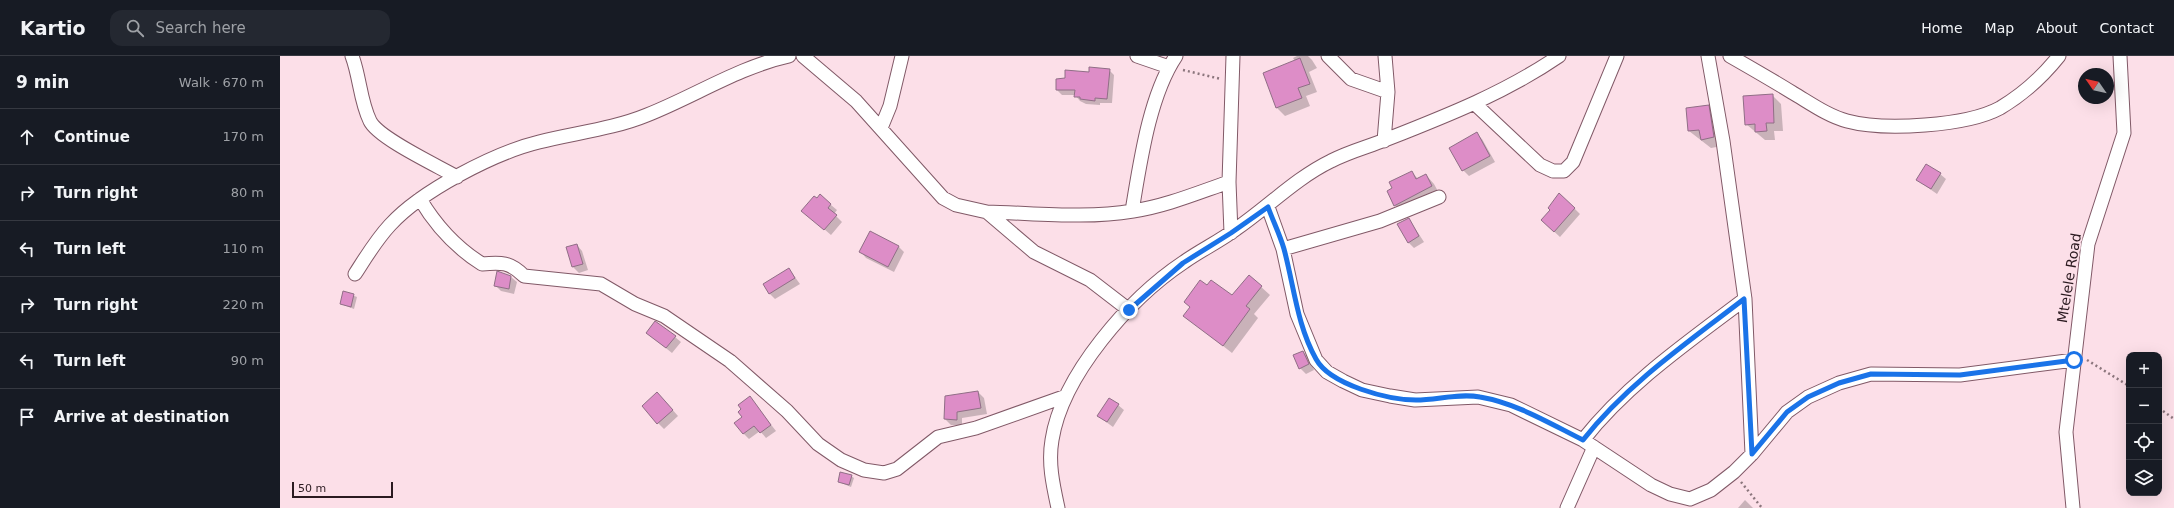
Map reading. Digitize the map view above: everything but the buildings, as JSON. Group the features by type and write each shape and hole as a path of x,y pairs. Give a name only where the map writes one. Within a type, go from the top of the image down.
{"street":[{"path":"352,56 359,76 365,111 375,130 457,177"},
{"path":"355,274 373,245 390,224 420,199 457,177 507,153 537,142 646,116 716,83 775,58 789,56"},
{"path":"881,128 890,106 902,56"},
{"path":"1132,212 1141,157 1149,121 1173,61 1137,56"},
{"path":"1231,233 1228,182 1233,56"},
{"path":"1328,56 1351,79 1388,92"},
{"path":"1384,140 1388,92 1385,56"},
{"path":"1058,508 1050,465 1051,440 1058,414 1085,362 1102,339 1129,310 1183,263 1231,233 1268,207 1297,181 1331,161 1475,104 1534,74 1559,56"},
{"path":"1475,104 1540,164 1553,171 1564,171 1573,162 1617,56"},
{"path":"1708,56 1723,141 1744,299 1752,454"},
{"path":"1730,56 1816,107 1846,121 1871,125 1895,126 1971,118 1999,108 2024,91 2059,56"},
{"name":"Mtelele Road","path":"2073,508 2066,432 2088,244 2124,133 2120,56"},
{"path":"808,57 842,88 881,128 943,198 956,205 987,212 1055,214 1132,212 1161,206 1228,182"},
{"path":"1283,249 1380,221 1439,197"},
{"path":"420,199 429,214 447,237 482,264 498,263 514,266 524,276 601,284 682,327 730,361 756,383 787,411 818,444 841,460 864,470 884,473 897,469 938,437 976,428 1066,396"},
{"path":"1268,207 1283,249 1297,314 1316,360 1327,372 1362,390 1390,396 1415,400 1478,397 1511,405 1583,440 1651,485 1670,494 1690,498 1710,490 1734,472 1752,454 1787,412 1808,397 1839,383 1871,374 1960,375 2074,356"},
{"path":"987,212 1034,252 1090,280 1129,310"},
{"path":"1583,440 1613,405 1669,357 1744,299"},
{"path":"1567,508 1594,448"}],"path":[{"path":"1173,61 1231,82"},
{"path":"2074,356 2126,384"},
{"path":"2162,410 2174,419"},
{"path":"1734,472 1762,508"}],"route":[{"path":"1129,310 1157,284 1183,263 1231,233 1268,207 1283,249 1297,314 1316,360 1327,372 1362,390 1390,396 1415,400 1448,397 1478,397 1511,405 1583,440 1598,420 1613,405 1669,357 1744,299 1749,363 1752,454 1787,412 1808,397 1839,383 1871,374 1960,375 2074,360"}]}
